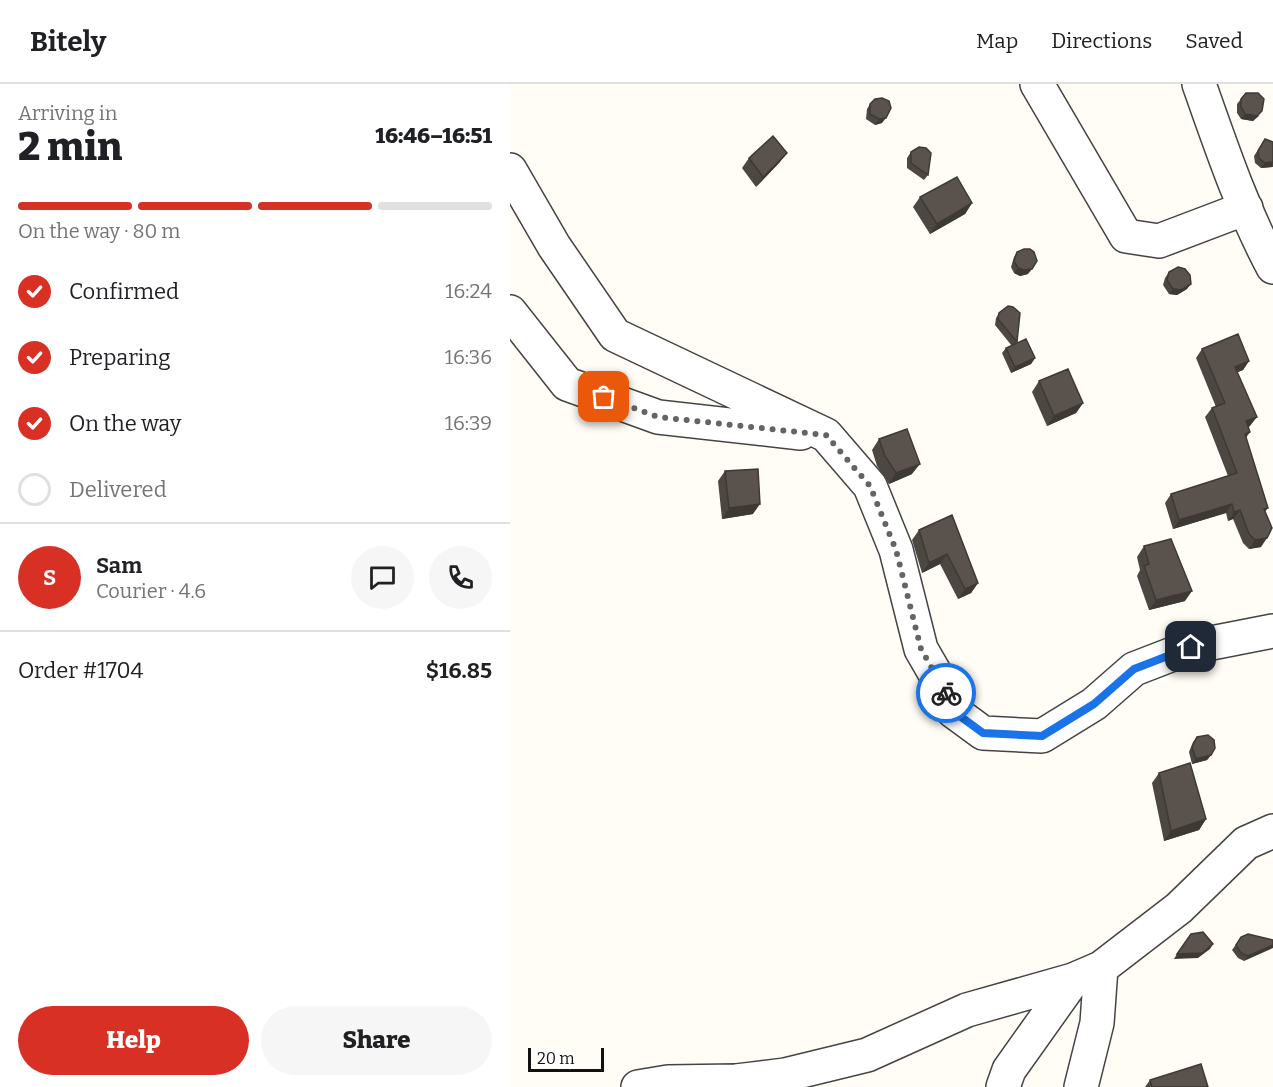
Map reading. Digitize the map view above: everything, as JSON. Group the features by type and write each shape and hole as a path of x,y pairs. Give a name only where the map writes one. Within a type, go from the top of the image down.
{"street":[{"path":"1037,84 1126,236 1159,241 1246,208"},
{"path":"1199,84 1259,242 1273,267"},
{"path":"510,170 554,246 615,335 826,435 870,486 896,550 921,649 944,689 953,711 983,733 1042,736 1094,704 1134,669 1191,647 1273,631"},
{"path":"510,312 567,384 658,417 826,435"},
{"path":"1004,1087 1009,1070 1087,974 1179,908 1246,843 1273,831"},
{"path":"638,1087 668,1083 736,1081 785,1075 867,1055 967,1010 1087,974"},
{"path":"1080,1087 1097,1023 1087,974"}],"building":[{"path":"1246,93 1258,93 1264,99 1262,111 1257,116 1245,114 1241,107 1241,99"},
{"path":"882,98 889,101 891,108 886,118 879,119 870,114 870,104 875,99"},
{"path":"773,136 787,153 763,177 749,158"},
{"path":"1265,139 1273,142 1273,162 1265,163 1259,158 1258,151"},
{"path":"919,147 926,148 931,153 928,175 911,163 911,152"},
{"path":"957,177 972,203 937,224 920,197"},
{"path":"1024,249 1034,252 1037,261 1032,269 1018,268 1014,261 1017,252"},
{"path":"1178,267 1185,269 1190,275 1191,284 1181,290 1173,289 1167,280 1169,272"},
{"path":"1008,306 1020,313 1017,342 998,319 999,313"},
{"path":"1238,334 1249,361 1235,367 1257,417 1246,421 1250,432 1245,434 1268,508 1264,509 1272,528 1267,538 1255,540 1249,534 1240,510 1234,512 1232,504 1179,520 1171,494 1237,473 1212,408 1225,403 1202,349"},
{"path":"1026,339 1035,358 1015,367 1006,348"},
{"path":"1068,369 1083,403 1054,416 1039,381"},
{"path":"907,429 920,464 896,473 885,456 879,439"},
{"path":"758,469 760,504 729,508 725,471"},
{"path":"952,515 978,583 965,589 947,554 929,563 919,530"},
{"path":"1171,539 1192,591 1156,600 1144,566 1149,564 1144,546"},
{"path":"1208,735 1214,740 1215,748 1211,755 1196,759 1192,747 1197,737"},
{"path":"1190,763 1206,819 1171,831 1159,773"},
{"path":"1203,932 1213,944 1202,953 1177,954 1191,934"},
{"path":"1248,934 1273,940 1273,945 1248,956 1241,953 1236,945 1241,937"},
{"path":"1201,1064 1208,1087 1152,1087 1150,1080"}],"way so far":[{"path":"604,397 658,417 826,435 870,486 896,550 921,649 946,693"}],"route":[{"path":"946,693 953,711 983,733 1042,736 1094,704 1134,669 1191,647"}]}
